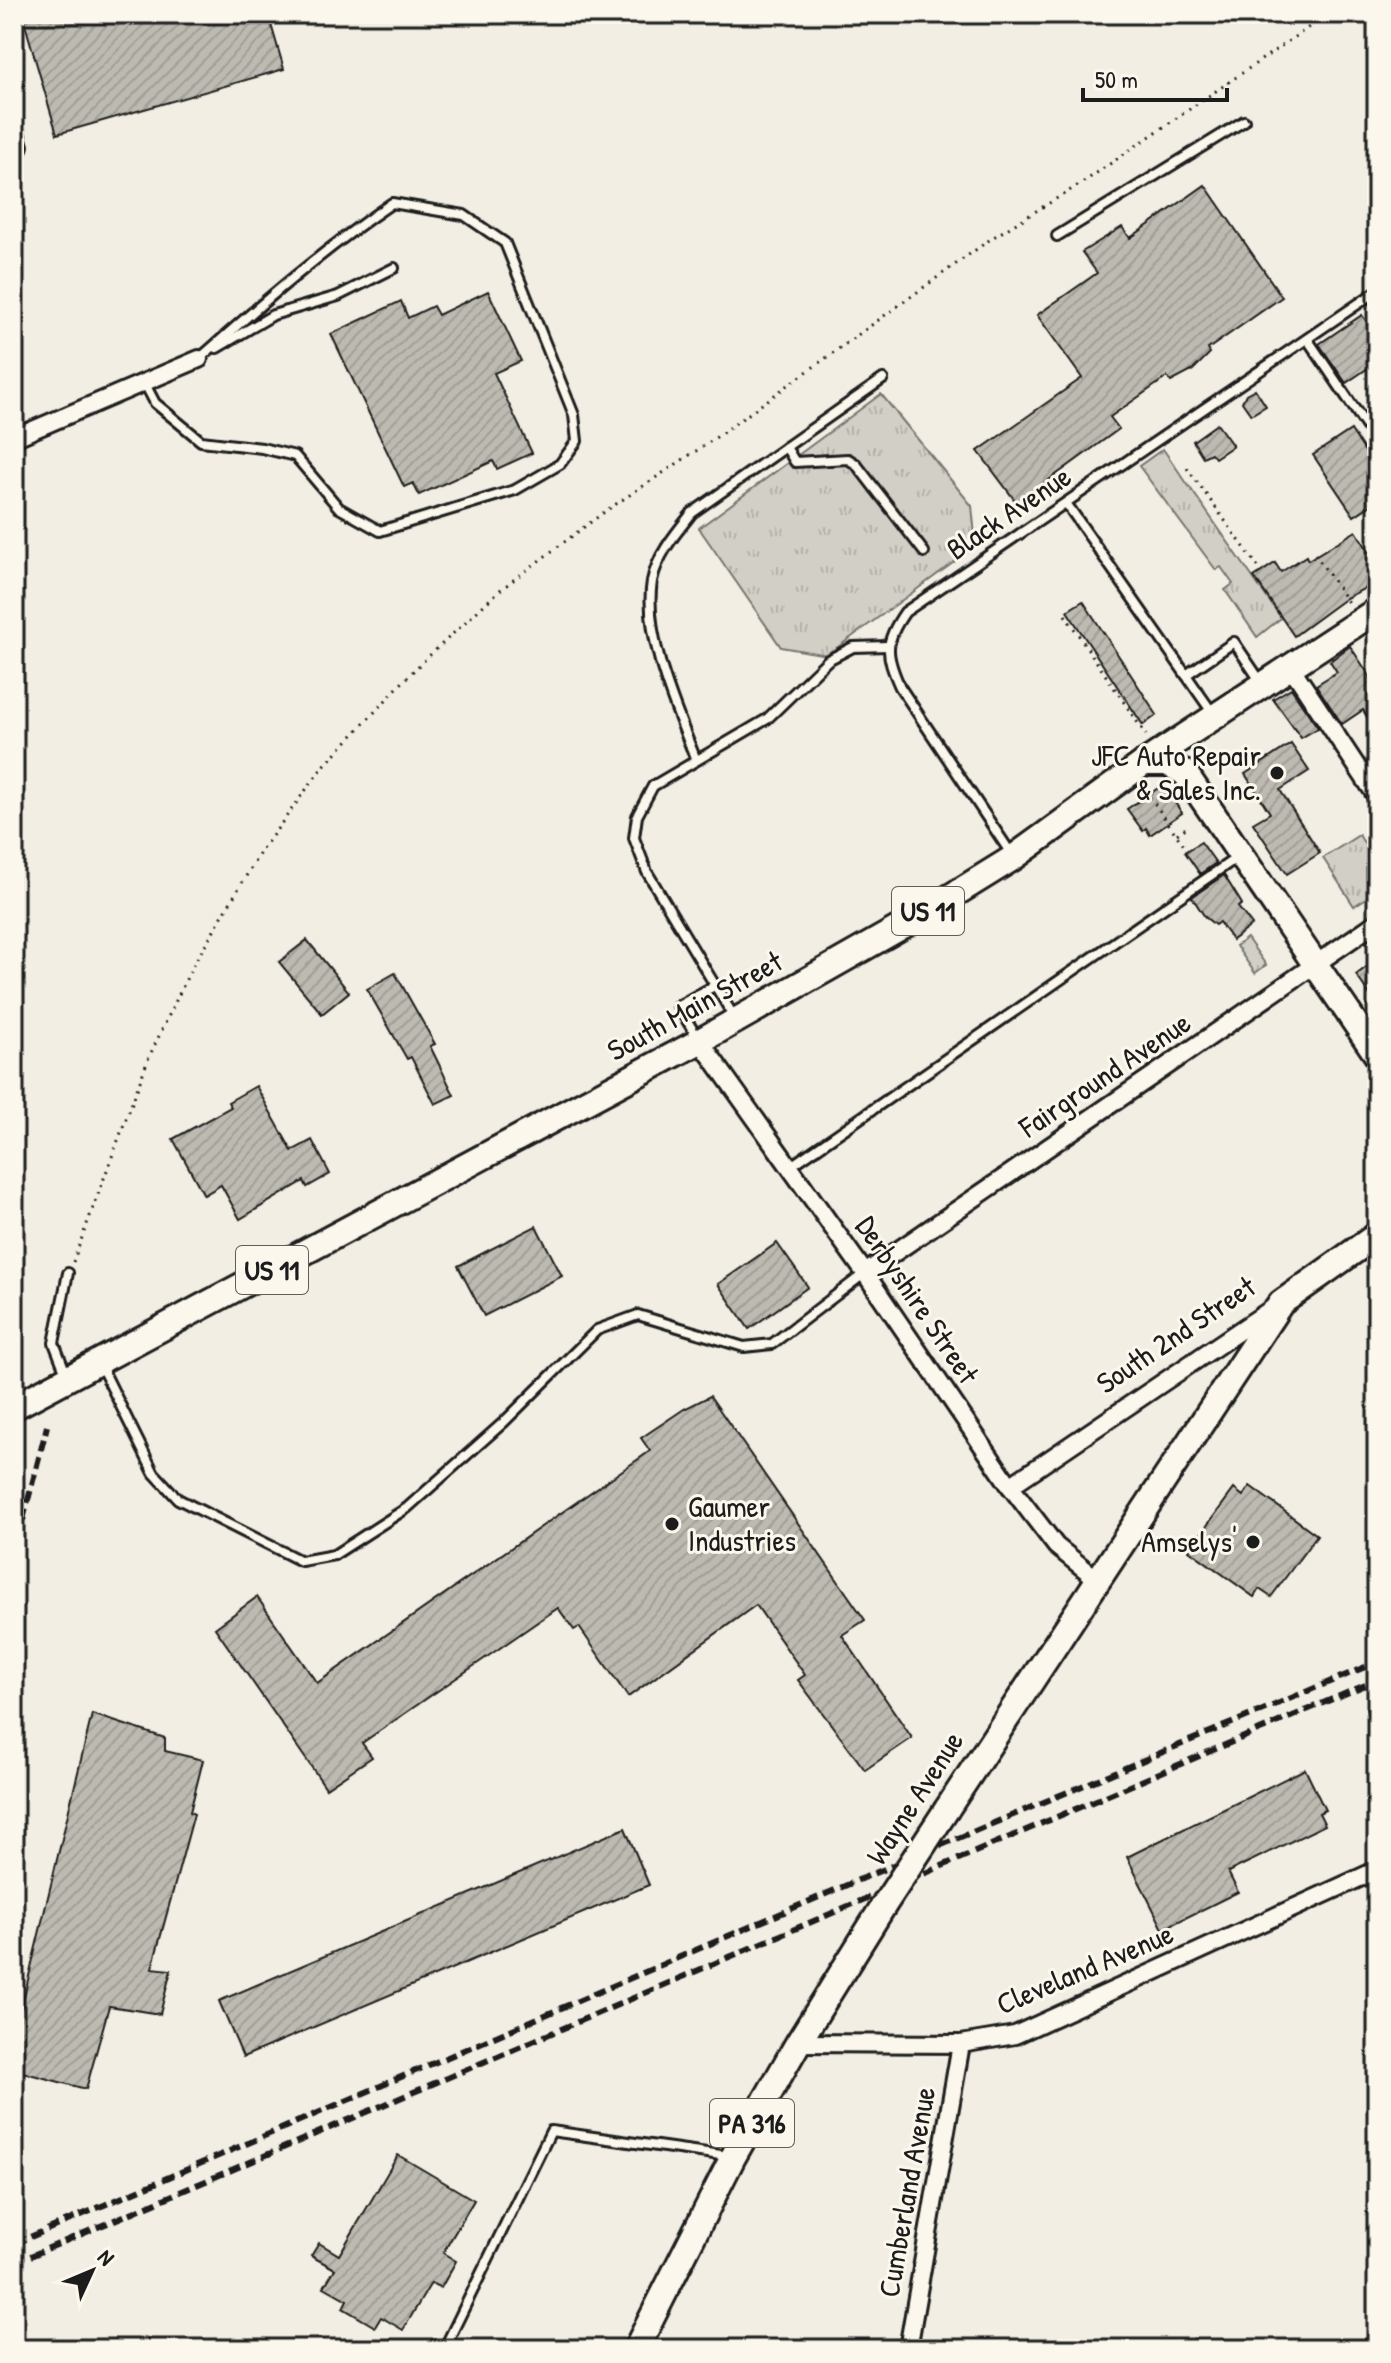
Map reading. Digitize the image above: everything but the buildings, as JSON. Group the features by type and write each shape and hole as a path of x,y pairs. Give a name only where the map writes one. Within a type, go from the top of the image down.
{"main road":[{"name":"South Main Street","path":"14,1407 737,1021 908,923 1013,858 1146,751 1187,735 1377,610"},
{"path":"1187,735 1182,752 1185,773 1377,1055"},
{"path":"1146,751 1185,773"},
{"name":"South 2nd Street","path":"1281,1303 1377,1235"},
{"name":"Wayne Avenue","path":"636,2349 733,2157 798,2043 884,1905 1281,1303"}],"street":[{"path":"14,438 199,359"},
{"path":"1291,667 1377,797"},
{"name":"Fairground Avenue","path":"865,1273 1377,922"},
{"name":"Derbyshire Street","path":"700,1041 791,1166 1010,1486 1056,1546 1098,1580"},
{"name":"South 2nd Street","path":"1010,1486 1281,1303"},
{"name":"Cleveland Avenue","path":"798,2043 961,2044 1015,2035 1377,1870"},
{"name":"Cumberland Avenue","path":"908,2349 961,2044"}],"lane":[{"path":"14,170 23,146 15,120"},
{"path":"1057,236 1244,121"},
{"path":"144,382 155,403 201,441 262,448 295,456 339,508 380,531 515,490 560,464 577,441 574,415 505,243 464,215 392,203 349,232 199,359"},
{"path":"199,359 273,315 338,296 394,268"},
{"name":"Black Avenue","path":"889,646 891,632 905,612 1377,291"},
{"path":"1308,340 1377,442"},
{"path":"696,760 660,662 653,622 652,581 668,541 692,513 883,379"},
{"path":"786,447 795,462 848,459 856,464 924,552"},
{"path":"1066,503 1215,716"},
{"path":"1186,675 1234,642 1264,686"},
{"path":"737,1021 647,872 634,838 637,816 653,786 767,719 828,660 853,647 889,646 887,659 900,687 1013,858"},
{"path":"791,1166 1239,856"},
{"path":"700,1041 678,1006 716,985"},
{"path":"68,1273 54,1343 68,1378"},
{"path":"99,1362 154,1473 178,1499 301,1561 334,1555 407,1508 504,1422 597,1330 638,1315 744,1347 772,1344 865,1273"},
{"path":"444,2349 551,2131 733,2157"}],"path":[{"path":"68,1273 149,1057 192,967 261,851 322,768 415,669 500,590 607,510 782,391 992,238 1082,183 1328,14"},
{"path":"1187,468 1262,572"},
{"path":"1315,554 1349,604"},
{"path":"1065,615 1146,751"},
{"path":"1150,797 1187,850"},
{"path":"1176,835 1187,827"}],"green space":[{"path":"881,394 972,506 976,546 827,655 781,647 699,528"},
{"path":"1163,449 1281,618 1257,637 1225,590 1233,584 1221,567 1216,570 1139,466"},
{"path":"1359,835 1377,863 1377,891 1354,906 1323,858"},
{"path":"1247,938 1266,965 1255,973 1236,946"}],"railway":[{"path":"14,1555 47,1426"},
{"path":"14,2244 856,1881 1377,1662"},
{"path":"14,2263 1377,1680"}],"place":[{"name":"JFC Auto Repair & Sales Inc.","path":"1277,773"},
{"name":"Gaumer Industries","path":"672,1524"},
{"name":"Amselys'","path":"1253,1542"}]}
